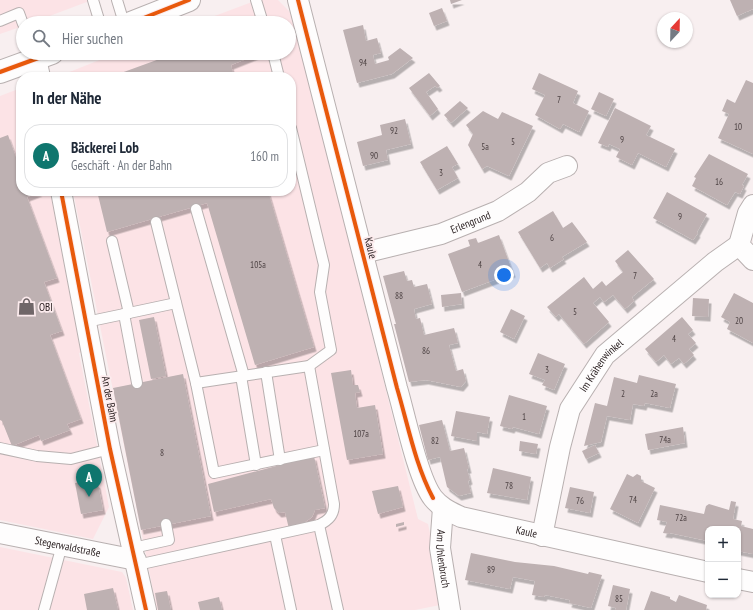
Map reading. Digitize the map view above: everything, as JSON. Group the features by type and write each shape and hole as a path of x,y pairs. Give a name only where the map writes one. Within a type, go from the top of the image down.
{"main road":[{"path":"148,16 186,1"},
{"path":"0,72 40,60"}],"street":[{"name":"Kaule","path":"298,0 414,450 425,482 433,498 443,508 461,517 705,571"},
{"name":"Erlengrund","path":"363,253 441,234 498,211 528,192 548,173 567,166"},
{"name":"An der Bahn","path":"62,196 110,449 136,558 146,610"},
{"path":"753,205 748,213 739,245 753,260"},
{"name":"Im Krähenwinkel","path":"542,536 560,448 570,409 605,355 715,262 739,245"},
{"name":"Am Uhlenbruch","path":"443,508 440,548 450,610"},
{"name":"Stegerwaldstraße","path":"0,533 136,558"},
{"path":"741,580 753,582"}],"lane":[{"path":"93,0 98,16"},
{"path":"116,0 122,16"},
{"path":"256,0 262,16"},
{"path":"0,21 19,13 20,16"},
{"path":"275,60 278,72"},
{"path":"196,383 309,366 331,350 320,292 324,265 296,149"},
{"path":"196,209 242,376 256,464"},
{"path":"156,222 196,383 214,473 324,450"},
{"path":"112,241 126,313 137,383"},
{"path":"86,322 176,303"},
{"path":"136,558 275,535 319,525 331,518 334,512 309,366"},
{"path":"266,372 280,460"},
{"path":"0,448 37,456 70,459 110,449"},
{"path":"136,558 169,540 166,524"},
{"path":"319,525 338,610"},
{"path":"275,535 291,610"},
{"path":"44,610 62,545"}],"shaded area":[{"path":"0,0 92,0 50,16 16,16 16,28 0,34"},
{"path":"257,0 278,0 289,11 292,16 215,16"},
{"path":"296,29 418,519 428,524 445,604 415,610 157,610 74,196 296,196 296,72 70,72 100,60 296,60"},
{"path":"16,90 16,196 51,196 82,352 79,353 109,507 93,539 0,520 0,96"},
{"path":"0,547 122,572 126,578 133,610 0,610"}],"building":[{"path":"450,0 462,0 451,4"},
{"path":"730,0 753,0 753,9 737,16"},
{"path":"442,8 447,21 434,26 429,13"},
{"path":"363,25 366,41 377,38 381,53 373,55 375,64 389,60 388,57 400,48 413,58 392,74 357,83 343,30"},
{"path":"157,60 244,60 231,65 233,72 124,72"},
{"path":"429,73 440,86 437,88 435,86 426,92 438,109 430,116 409,88"},
{"path":"539,73 578,91 573,103 589,111 579,132 563,124 560,129 535,115 545,95 532,89"},
{"path":"746,80 753,83 753,154 718,138 729,114 722,111 727,99 735,103"},
{"path":"599,92 614,99 606,116 591,109"},
{"path":"460,101 468,108 451,123 444,115"},
{"path":"615,108 651,126 646,135 675,149 666,167 638,153 632,165 616,157 620,149 609,144 608,147 598,143"},
{"path":"483,111 498,119 502,112 533,126 509,176 487,166 482,169 468,145 473,134 466,125"},
{"path":"405,119 411,144 386,150 388,160 363,166 357,142 382,135 380,125"},
{"name":"OBI","path":"8,135 16,157 16,196 30,196 27,197 57,278 44,282 62,331 50,335 81,419 67,424 70,430 41,441 39,435 12,446 2,421 0,420 0,138"},
{"path":"447,146 458,164 452,167 458,178 437,190 420,162"},
{"path":"709,154 748,174 742,185 744,186 740,194 735,192 727,205 692,186 696,178 694,177"},
{"path":"667,192 707,214 693,240 653,218"},
{"path":"98,196 269,196 314,347 255,365 207,203 107,232"},
{"path":"553,211 563,228 572,222 587,242 562,257 564,259 550,268 547,263 540,268 518,232"},
{"path":"499,235 513,273 462,292 448,254 470,246 468,240 476,238 478,243"},
{"path":"628,250 654,279 632,297 634,301 625,309 613,295 604,302 600,297 593,303 609,322 584,344 559,314 556,317 547,307 584,277 593,289 602,281 606,286 623,272 615,261"},
{"path":"404,271 407,281 412,280 414,287 427,284 432,304 414,309 416,319 420,318 424,335 454,328 458,343 449,345 456,371 463,369 466,381 461,387 426,380 409,382 383,276"},
{"path":"461,293 462,304 442,307 441,295"},
{"path":"734,293 753,303 753,343 727,329 730,322 721,317"},
{"path":"693,298 709,299 708,317 692,316"},
{"path":"511,309 525,316 514,339 500,332"},
{"path":"154,317 166,376 151,379 139,320"},
{"path":"682,317 693,330 688,334 696,343 689,349 694,355 684,364 679,358 671,364 664,355 656,362 645,349"},
{"path":"538,353 565,364 554,390 542,385 545,380 529,374"},
{"path":"351,370 353,385 358,385 360,392 355,393 357,408 375,405 383,454 347,460 331,373"},
{"path":"183,374 211,516 141,530 113,388"},
{"path":"639,375 676,384 670,408 645,403 644,406 633,404 630,420 607,416 601,442 584,446 595,403 607,406 614,377 637,383"},
{"path":"509,395 547,406 539,434 513,427 512,429 500,426"},
{"path":"456,411 490,417 487,434 477,432 477,441 451,436"},
{"path":"442,420 450,451 464,448 469,469 467,469 471,493 459,496 447,487 440,457 428,460 419,425"},
{"path":"683,427 685,443 648,450 645,434"},
{"path":"520,441 538,444 536,454 519,451"},
{"path":"595,445 599,453 586,459 582,451"},
{"path":"314,456 325,508 315,510 312,517 301,525 289,529 285,512 279,513 274,508 271,499 214,512 208,484"},
{"path":"493,468 531,477 527,500 487,493"},
{"path":"627,474 633,477 637,474 641,476 641,481 655,488 638,523 610,509"},
{"path":"91,480 98,484 103,510 81,514 75,483"},
{"path":"398,486 403,507 378,514 372,491"},
{"path":"570,487 594,492 590,513 565,508"},
{"path":"731,501 736,502 733,519 742,521 741,526 705,526 705,540 670,533 663,533 667,522 657,520 660,505 704,514 706,506 709,504 729,510"},
{"path":"404,522 404,525 396,527 396,524"},
{"path":"741,526 753,529 753,554 741,552"},
{"path":"471,553 515,562 554,566 588,574 589,572 602,575 591,608 569,603 570,600 545,595 544,597 532,595 535,581 513,577 510,589 465,580"},
{"path":"613,585 630,589 626,610 615,610 616,608 608,606"},
{"path":"113,588 118,610 87,610 84,594"},
{"path":"167,591 171,610 158,610 155,593"},
{"path":"651,591 670,597 670,599 676,602 679,595 707,605 706,610 644,610"},
{"path":"219,597 222,610 200,610 198,602"}],"cycle path":[{"path":"149,16 189,0"},
{"path":"298,0 412,444 421,472 433,498"},
{"path":"0,72 33,60"},
{"path":"62,196 110,449 146,610"}],"place":[{"name":"OBI","path":"26,307"},
{"name":"Bäckerei Lob","path":"89,497"}]}
